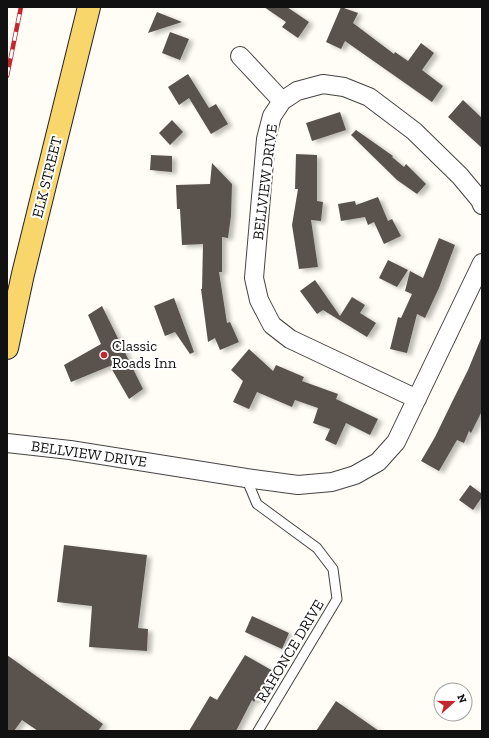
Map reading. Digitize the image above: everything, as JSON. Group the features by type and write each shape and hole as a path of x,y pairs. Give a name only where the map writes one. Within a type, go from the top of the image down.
{"main road":[{"name":"ELK STREET","path":"7,348 23,274 89,7"}],"street":[{"path":"240,56 282,101"},
{"name":"BELLVIEW DRIVE","path":"417,399 290,339 272,325 259,300 254,278 266,139 272,116 282,101 297,91 323,84 344,87 369,97 414,131 460,176 480,200 482,205"},
{"name":"BELLVIEW DRIVE","path":"7,443 70,450 298,485 332,482 355,475 378,462 396,442 482,263"}],"lane":[{"name":"RAHONCE DRIVE","path":"246,478 258,504 317,548 321,553 333,569 337,599 258,731"}],"building":[{"path":"264,7 287,7 309,22 298,38 282,27 286,22"},
{"path":"341,7 358,13 353,23 394,54 395,52 408,61 421,43 434,53 422,70 443,86 432,102 345,41 341,49 326,42"},
{"path":"157,12 182,22 148,33"},
{"path":"170,32 189,39 180,60 162,53"},
{"path":"188,74 209,108 216,104 228,124 211,134 189,98 179,105 168,87"},
{"path":"463,100 482,118 482,148 448,117"},
{"path":"340,112 346,130 312,141 306,123"},
{"path":"172,120 183,132 170,145 159,133"},
{"path":"356,130 393,156 392,157 404,167 406,164 426,184 417,194 397,180 351,135"},
{"path":"296,154 317,155 317,201 323,202 321,221 311,220 318,267 299,269 292,225 298,189 295,189"},
{"path":"151,155 172,156 172,172 150,170"},
{"path":"212,163 232,184 231,216 228,238 222,237 222,272 219,272 227,323 230,322 239,342 220,350 215,338 208,342 201,289 203,244 182,245 180,209 177,209 176,185 210,184"},
{"path":"378,197 388,221 392,219 401,236 384,244 374,222 368,225 365,217 341,221 338,204 355,201 356,205"},
{"path":"439,238 455,245 439,288 425,318 417,314 407,353 390,349 398,317 401,318 412,294 405,291 410,271 423,278"},
{"path":"388,260 408,270 397,287 379,278"},
{"path":"315,280 340,316 352,297 365,305 360,313 376,323 367,337 323,310 317,314 300,291"},
{"path":"174,298 194,352 190,354 175,332 165,336 154,306"},
{"name":"Classic Roads Inn","path":"102,306 143,389 129,399 110,366 71,382 64,365 101,344 88,315"},
{"path":"482,336 482,411 471,433 469,431 464,443 457,440 439,471 421,461 435,437 468,370"},
{"path":"249,349 273,371 276,365 304,377 302,381 338,394 336,399 378,419 370,435 346,423 336,445 325,440 330,429 313,423 318,408 295,400 292,407 257,392 249,409 233,402 243,381 231,370"},
{"path":"470,485 482,494 482,497 473,510 459,500"},
{"path":"64,545 147,555 138,628 148,629 147,651 89,647 92,606 57,602"},
{"path":"252,616 289,633 282,649 245,632"},
{"path":"7,655 103,724 98,731 38,731 22,720 14,731 7,731"},
{"path":"245,655 273,671 254,702 252,700 236,731 189,731 210,696 217,700"},
{"path":"336,701 379,731 316,731"}],"railway":[{"path":"7,76 21,7"}],"place":[{"name":"Classic Roads Inn","path":"104,355"}]}
